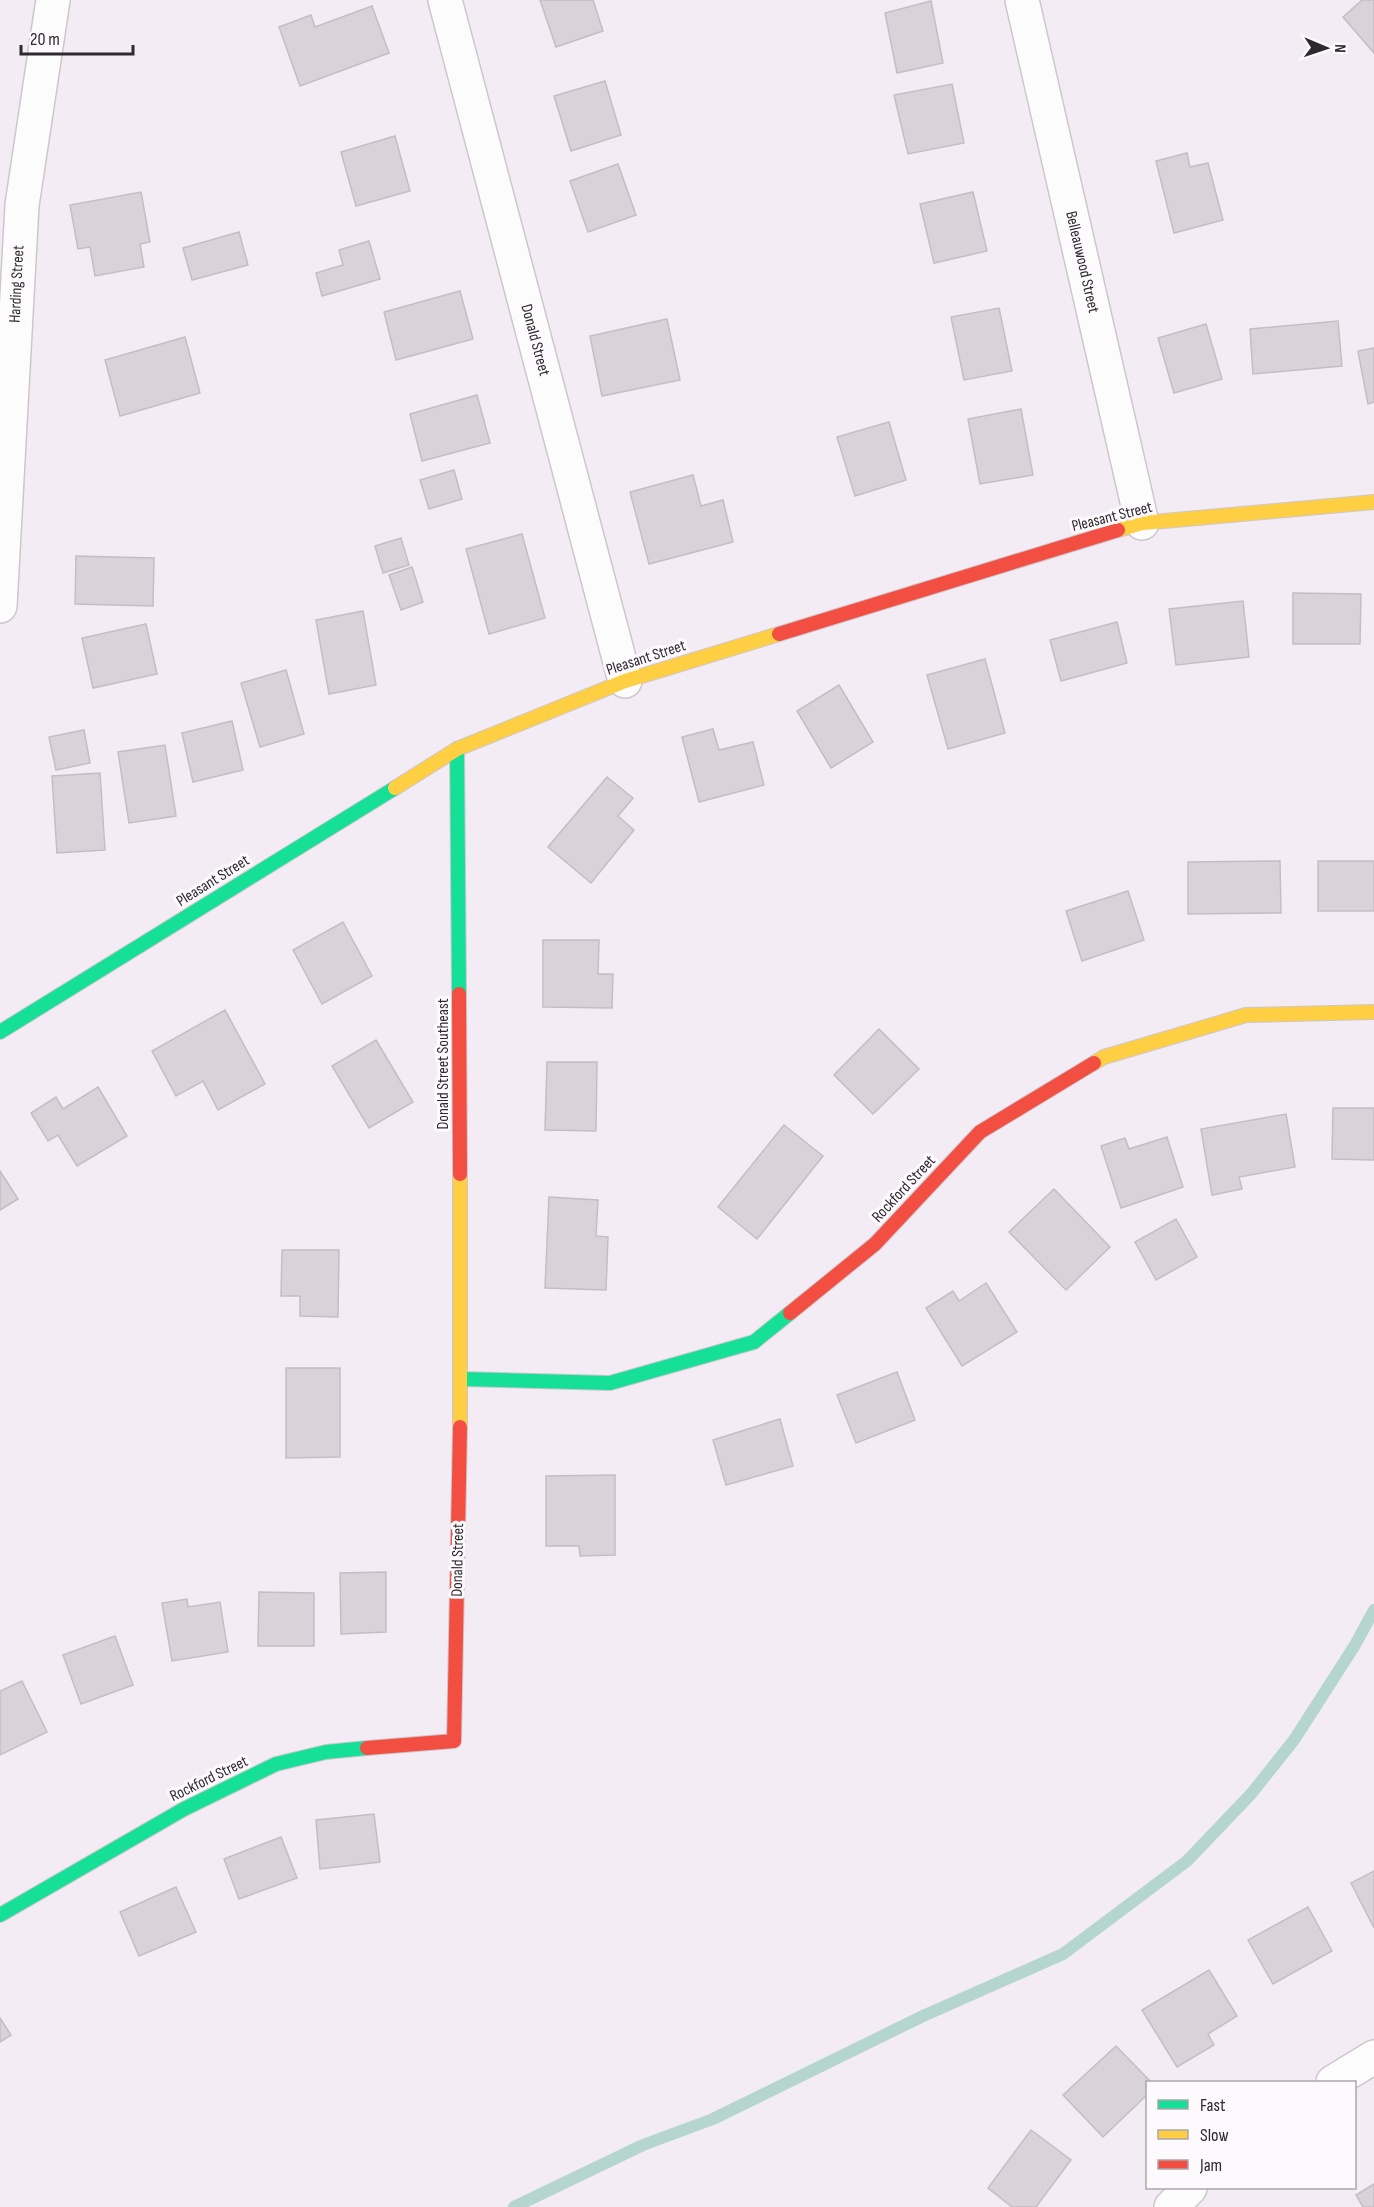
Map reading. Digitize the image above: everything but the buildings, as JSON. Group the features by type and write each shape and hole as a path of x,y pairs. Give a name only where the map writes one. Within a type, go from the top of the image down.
{"street":[{"name":"Harding Street","path":"0,606 21,205 53,0"},
{"name":"Donald Street","path":"445,0 625,681"},
{"name":"Belleauwood Street","path":"1022,0 1142,523"},
{"name":"Pleasant Street","path":"0,1032 457,749 625,681 1142,523 1374,502"},
{"name":"Donald Street Southeast","path":"457,749 461,1379"},
{"name":"Rockford Street","path":"461,1379 610,1383 754,1342 875,1244 980,1132 1104,1057 1246,1015 1374,1012"},
{"name":"Donald Street","path":"454,1741 461,1379"},
{"name":"Rockford Street","path":"0,1914 184,1809 276,1764 326,1752 454,1741"},
{"path":"1335,2081 1374,2057"},
{"path":"1171,2207 1188,2189"}],"waterway":[{"path":"514,2207 643,2145 713,2119 923,2016 1063,1954 1187,1861 1251,1794 1294,1740 1355,1645 1374,1610"}],"traffic: fast":[{"path":"457,749 459,994"},
{"path":"0,1032 395,788"},
{"path":"461,1379 610,1383 754,1342 790,1313"},
{"path":"0,1915 184,1809 276,1764 326,1752 367,1748"}],"traffic: slow":[{"path":"1118,530 1142,523 1374,502"},
{"path":"395,788 457,749 625,681 779,634"},
{"path":"1094,1063 1104,1057 1246,1015 1374,1012"},
{"path":"460,1174 460,1427"}],"traffic: jam":[{"path":"779,634 1118,530"},
{"path":"459,994 460,1174"},
{"path":"790,1313 875,1244 980,1132 1094,1063"},
{"path":"367,1748 454,1741 460,1427"}]}
